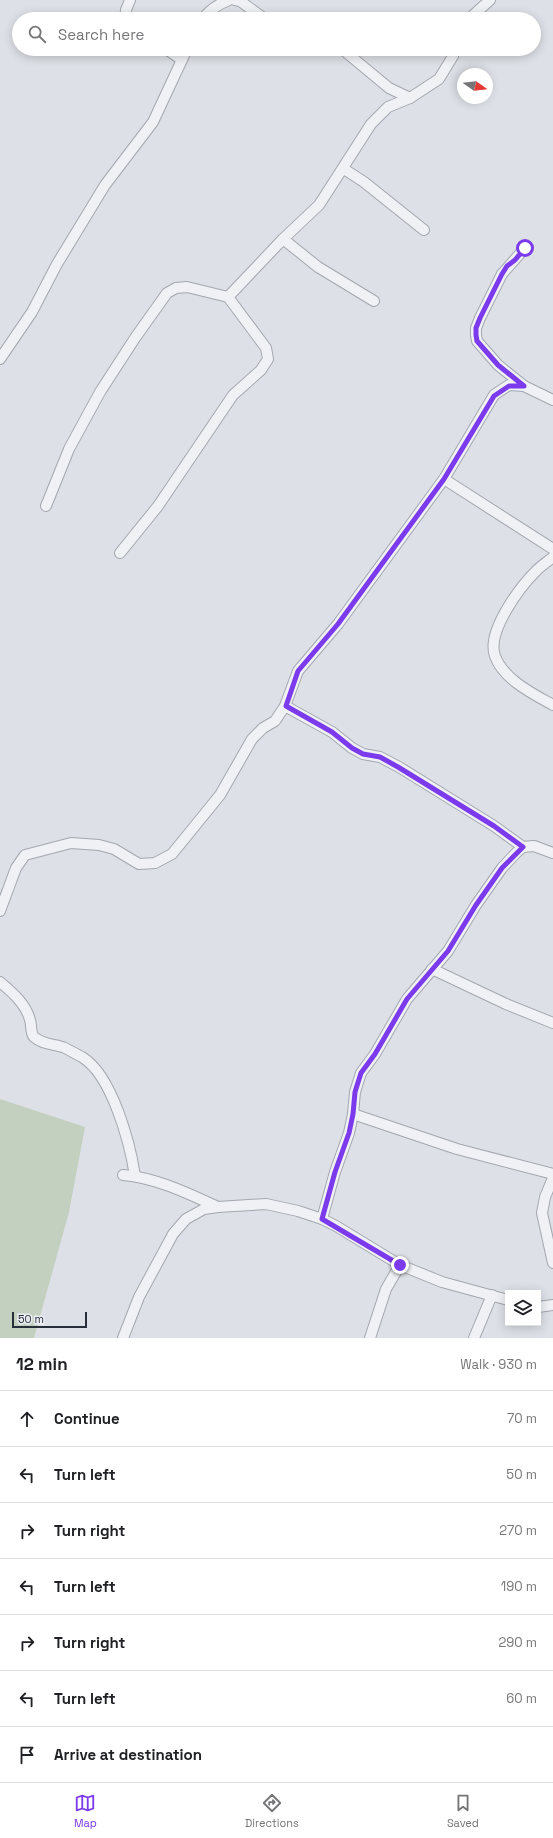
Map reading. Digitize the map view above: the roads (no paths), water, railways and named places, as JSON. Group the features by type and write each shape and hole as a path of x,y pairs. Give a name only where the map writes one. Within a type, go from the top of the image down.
{"street":[{"path":"126,12 130,0"},
{"path":"210,12 229,0"},
{"path":"235,0 240,1 255,12"},
{"path":"477,12 490,0"},
{"path":"176,56 182,60"},
{"path":"0,359 32,312 57,264 105,185 153,122 184,56"},
{"path":"350,56 389,88 410,98"},
{"path":"228,298 283,238 319,205 344,169 371,124 388,106 410,98 439,79 453,56"},
{"path":"344,169 364,182 424,230"},
{"path":"283,238 318,267 374,301"},
{"path":"525,248 515,260 507,266 502,274 476,328 477,341 498,365 524,386 553,400"},
{"path":"46,506 69,448 100,392 135,338 167,293 176,288 187,287 228,298 266,348 268,359 261,370 233,395 158,506 120,553"},
{"path":"0,912 16,868 25,855 71,843 100,845 114,849 139,864 155,863 172,854 220,795 252,739 263,728 275,721 286,706 298,671 338,624 444,479 494,396 509,386 524,386"},
{"path":"444,479 553,549"},
{"path":"553,558 537,570 521,589 500,622 494,642 495,656 516,682 553,705"},
{"path":"286,706 332,732 357,752 380,757 398,767 494,826 523,847"},
{"path":"322,1219 335,1172 349,1133 353,1114 355,1092 361,1073 375,1054 407,999 448,951 476,905 502,868 523,847 534,846 553,853"},
{"path":"432,969 506,1004 553,1023"},
{"path":"0,982 24,1006 30,1019 35,1038 45,1044 65,1048 83,1058 97,1072 110,1092 121,1120 132,1158 135,1176"},
{"path":"353,1114 457,1149 553,1174"},
{"path":"123,1175 135,1176 169,1185 218,1207"},
{"path":"553,1178 545,1197 542,1213 553,1263"},
{"path":"123,1338 139,1297 173,1234 186,1219 204,1209 218,1207 266,1204 298,1211 322,1219 400,1265 442,1282 505,1299"},
{"path":"370,1338 386,1289 400,1265"},
{"path":"474,1338 492,1295"},
{"path":"541,1307 553,1305"}]}
